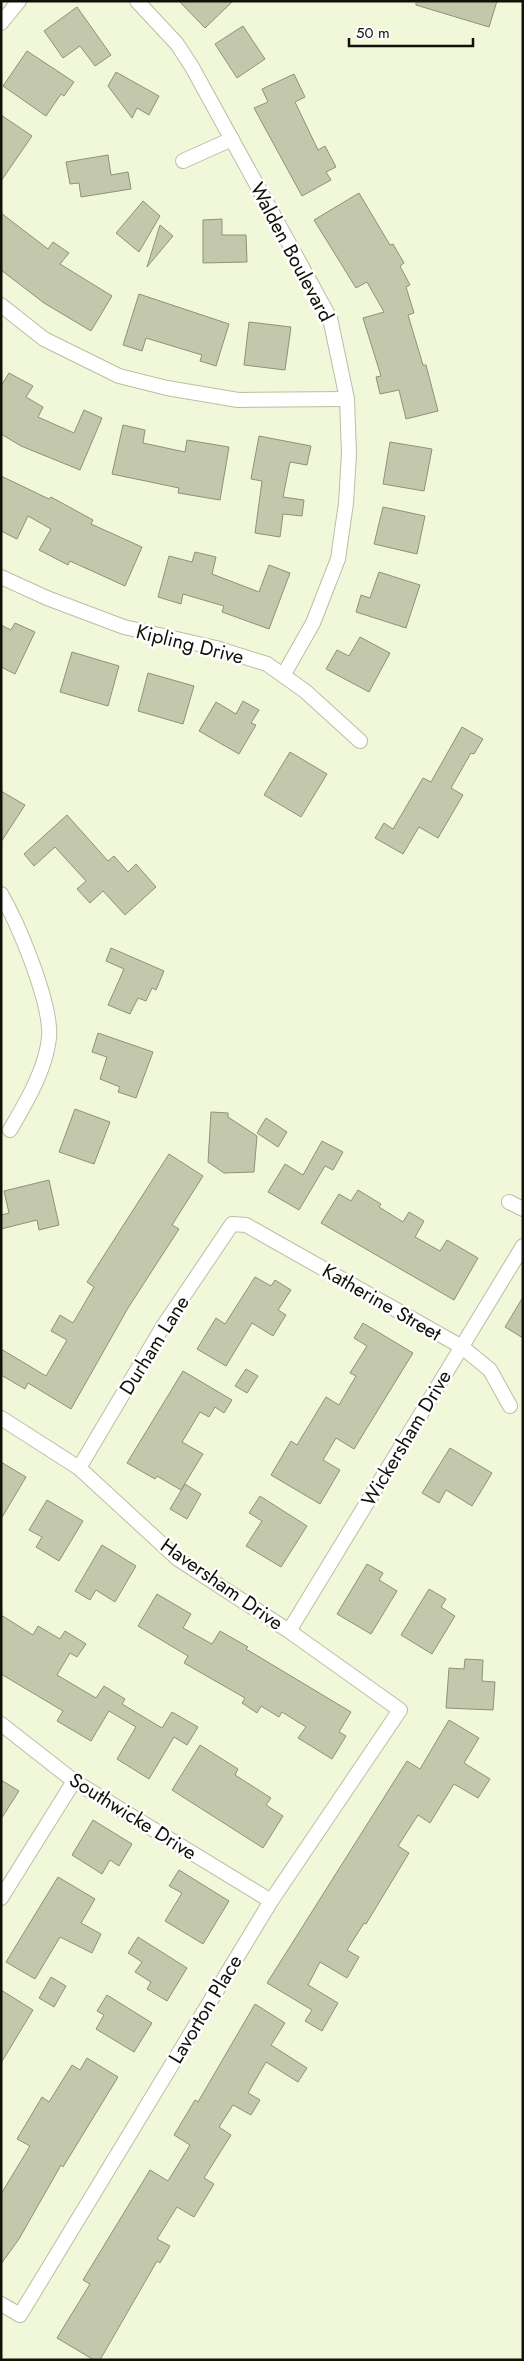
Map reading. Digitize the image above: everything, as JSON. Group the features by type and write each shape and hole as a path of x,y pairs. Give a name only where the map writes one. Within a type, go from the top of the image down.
{"street":[{"path":"1,23 19,1"},
{"name":"Walden Boulevard","path":"137,1 177,44 192,66 330,318 347,399 349,454 346,503 338,559 313,623 284,674"},
{"path":"183,161 232,139"},
{"path":"1,305 44,339 119,376 167,388 238,400 347,399"},
{"name":"Kipling Drive","path":"1,577 47,598 124,627 216,648 267,664 284,674 360,741"},
{"path":"1,894 9,908 32,967 42,997 49,1028 46,1053 31,1093 10,1130"},
{"path":"509,1202 523,1209"},
{"name":"Katherine Street","path":"232,1224 246,1225 462,1347 490,1370 510,1406"},
{"name":"Durham Lane","path":"79,1468 162,1328 232,1224"},
{"name":"Wickersham Drive","path":"289,1631 523,1246"},
{"name":"Haversham Drive","path":"1,1418 79,1468 178,1558 289,1631 400,1710"},
{"name":"Lavorton Place","path":"1,2304 20,2315 271,1901 400,1710"},
{"name":"Southwicke Drive","path":"1,1724 74,1781 271,1901"},
{"path":"1,1898 74,1781"}],"building":[{"path":"179,1 233,1 205,28"},
{"path":"416,1 497,1 489,27 416,5"},
{"path":"77,7 111,55 95,66 80,46 63,58 44,31"},
{"path":"243,26 265,59 237,78 215,44"},
{"path":"27,51 74,82 64,96 61,94 46,116 3,86"},
{"path":"116,72 159,96 149,115 137,108 132,118 108,86"},
{"path":"294,74 305,97 295,102 318,150 325,146 336,167 326,172 331,180 302,196 254,108 268,102 262,89"},
{"path":"1,115 32,136 1,181"},
{"path":"108,155 111,175 128,172 131,189 81,197 79,183 70,184 66,162"},
{"path":"359,193 390,245 393,244 404,263 400,266 410,285 406,287 414,313 408,315 423,365 426,365 438,411 406,419 399,390 380,394 376,377 381,376 363,318 384,312 367,282 356,288 314,220"},
{"path":"143,201 160,216 139,252 116,233"},
{"path":"1,213 48,249 53,242 69,253 60,264 112,296 91,331 44,303 1,270"},
{"path":"222,219 222,235 246,235 247,262 203,263 203,220"},
{"path":"160,225 173,236 147,267"},
{"path":"139,294 229,324 216,366 200,361 202,355 146,338 142,351 123,345"},
{"path":"249,322 291,327 285,370 244,365"},
{"path":"9,373 33,386 26,397 43,407 38,417 74,433 84,410 102,418 80,470 21,446 1,434 1,386"},
{"path":"123,425 145,430 143,443 185,452 187,440 229,447 220,500 178,493 179,488 112,474"},
{"path":"259,436 311,446 307,465 290,462 283,497 304,500 302,516 283,514 280,537 255,533 262,481 251,479"},
{"path":"390,442 432,449 424,491 383,484"},
{"path":"1,476 49,499 51,497 93,520 91,524 142,547 125,586 70,561 68,565 39,550 51,529 28,516 17,539 1,531"},
{"path":"383,507 425,516 417,554 374,544"},
{"path":"195,552 216,557 212,574 259,592 269,565 290,573 269,629 222,612 224,606 183,594 181,604 158,597 169,556 192,562"},
{"path":"379,572 420,585 406,628 356,612 361,595 370,598"},
{"path":"15,623 35,632 15,674 1,667 1,625 11,630"},
{"path":"360,637 390,653 369,692 326,669 337,650 349,656"},
{"path":"72,652 119,666 108,706 60,692"},
{"path":"148,673 194,686 183,724 138,711"},
{"path":"243,701 259,710 251,723 256,725 239,754 199,731 216,702 236,714"},
{"path":"462,727 483,739 474,754 471,753 451,788 463,795 438,838 419,827 403,854 375,838 384,823 393,829 423,778 431,782"},
{"path":"290,752 327,774 301,817 264,795"},
{"path":"1,791 25,805 1,842"},
{"path":"67,815 108,861 114,856 128,872 136,864 156,887 125,915 103,891 90,903 77,889 86,881 55,847 34,866 24,854"},
{"path":"111,948 164,971 156,990 152,988 146,1001 138,998 130,1014 108,1005 124,969 106,961"},
{"path":"98,1033 153,1052 136,1098 118,1092 120,1087 100,1079 107,1057 92,1052"},
{"path":"75,1109 110,1122 94,1164 59,1152"},
{"path":"211,1112 228,1113 228,1117 257,1136 254,1172 224,1173 208,1162"},
{"path":"266,1118 287,1132 278,1147 257,1133"},
{"path":"322,1141 343,1152 333,1170 325,1166 299,1210 268,1192 285,1164 303,1175"},
{"path":"169,1154 203,1176 172,1225 179,1229 128,1308 71,1409 28,1383 25,1389 1,1375 1,1349 46,1376 67,1340 51,1331 60,1315 73,1323 94,1287 87,1282"},
{"path":"49,1180 59,1225 39,1230 37,1220 1,1229 1,1215 9,1213 4,1191"},
{"path":"358,1190 381,1204 379,1207 403,1222 409,1212 424,1221 415,1237 440,1251 447,1240 478,1258 454,1300 321,1223 339,1194 351,1201"},
{"path":"255,1277 271,1286 275,1280 291,1290 278,1310 286,1315 273,1336 252,1323 226,1366 197,1349 216,1318 225,1324"},
{"path":"523,1297 523,1338 505,1327"},
{"path":"363,1323 413,1353 354,1449 336,1438 323,1460 340,1470 320,1504 271,1475 291,1441 297,1445 326,1397 339,1405 356,1376 350,1373 367,1346 354,1338"},
{"path":"246,1369 258,1376 247,1393 235,1386"},
{"path":"183,1371 232,1400 224,1413 215,1407 209,1417 200,1412 182,1442 203,1454 181,1490 157,1476 155,1479 127,1463"},
{"path":"450,1448 492,1473 472,1506 446,1490 439,1503 422,1493"},
{"path":"1,1462 26,1477 1,1519"},
{"path":"185,1484 201,1494 187,1519 170,1509"},
{"path":"260,1496 307,1526 281,1567 246,1546 262,1521 249,1513"},
{"path":"47,1500 83,1521 59,1561 36,1547 42,1537 29,1530"},
{"path":"102,1545 136,1566 115,1602 96,1590 90,1600 75,1591"},
{"path":"367,1564 383,1573 379,1580 397,1591 371,1634 337,1614"},
{"path":"429,1589 446,1599 441,1607 455,1616 432,1654 401,1635"},
{"path":"157,1594 191,1614 183,1628 212,1644 220,1631 248,1647 246,1649 351,1712 339,1732 346,1736 332,1759 298,1738 306,1727 282,1712 279,1717 261,1706 257,1713 242,1703 245,1698 184,1663 188,1656 138,1626"},
{"path":"1,1615 33,1635 38,1626 60,1639 65,1631 86,1644 77,1657 70,1653 57,1675 96,1698 104,1686 125,1699 122,1704 162,1728 172,1712 198,1727 187,1745 174,1737 149,1779 117,1759 136,1727 109,1711 91,1741 57,1721 63,1711 1,1674"},
{"path":"465,1659 483,1660 482,1681 495,1682 493,1710 446,1708 449,1668 464,1669"},
{"path":"449,1720 479,1738 464,1763 490,1779 478,1798 454,1784 430,1823 418,1815 398,1846 409,1853 366,1924 364,1923 347,1950 359,1957 347,1978 320,1962 308,1985 338,2003 322,2031 305,2021 312,2010 267,1983 407,1761 420,1769"},
{"path":"200,1745 238,1769 235,1775 271,1798 266,1805 283,1816 263,1848 172,1790"},
{"path":"1,1780 19,1791 1,1819"},
{"path":"93,1820 132,1844 119,1866 110,1860 102,1874 72,1855"},
{"path":"179,1870 229,1901 203,1944 165,1921 182,1893 169,1886"},
{"path":"58,1877 95,1899 81,1923 101,1934 92,1953 60,1937 35,1979 6,1962"},
{"path":"138,1937 187,1968 167,2001 147,1989 151,1982 135,1972 142,1962 128,1953"},
{"path":"51,1977 66,1986 54,2007 39,1998"},
{"path":"1,1990 33,2010 1,2063"},
{"path":"107,1995 152,2023 134,2052 96,2029 104,2015 97,2011"},
{"path":"255,2004 285,2023 271,2045 307,2068 298,2082 266,2062 248,2093 260,2100 251,2115 233,2105 219,2127 231,2135 204,2178 214,2184 194,2217 177,2207 157,2239 170,2246 160,2263 157,2261 100,2360 94,2360 57,2338 90,2284 83,2280 150,2170 168,2181 190,2145 174,2135 195,2100 198,2102"},
{"path":"87,2058 118,2077 63,2167 61,2165 19,2239 1,2264 1,2194 30,2146 17,2139 42,2097 49,2102 72,2065 80,2070"}]}
